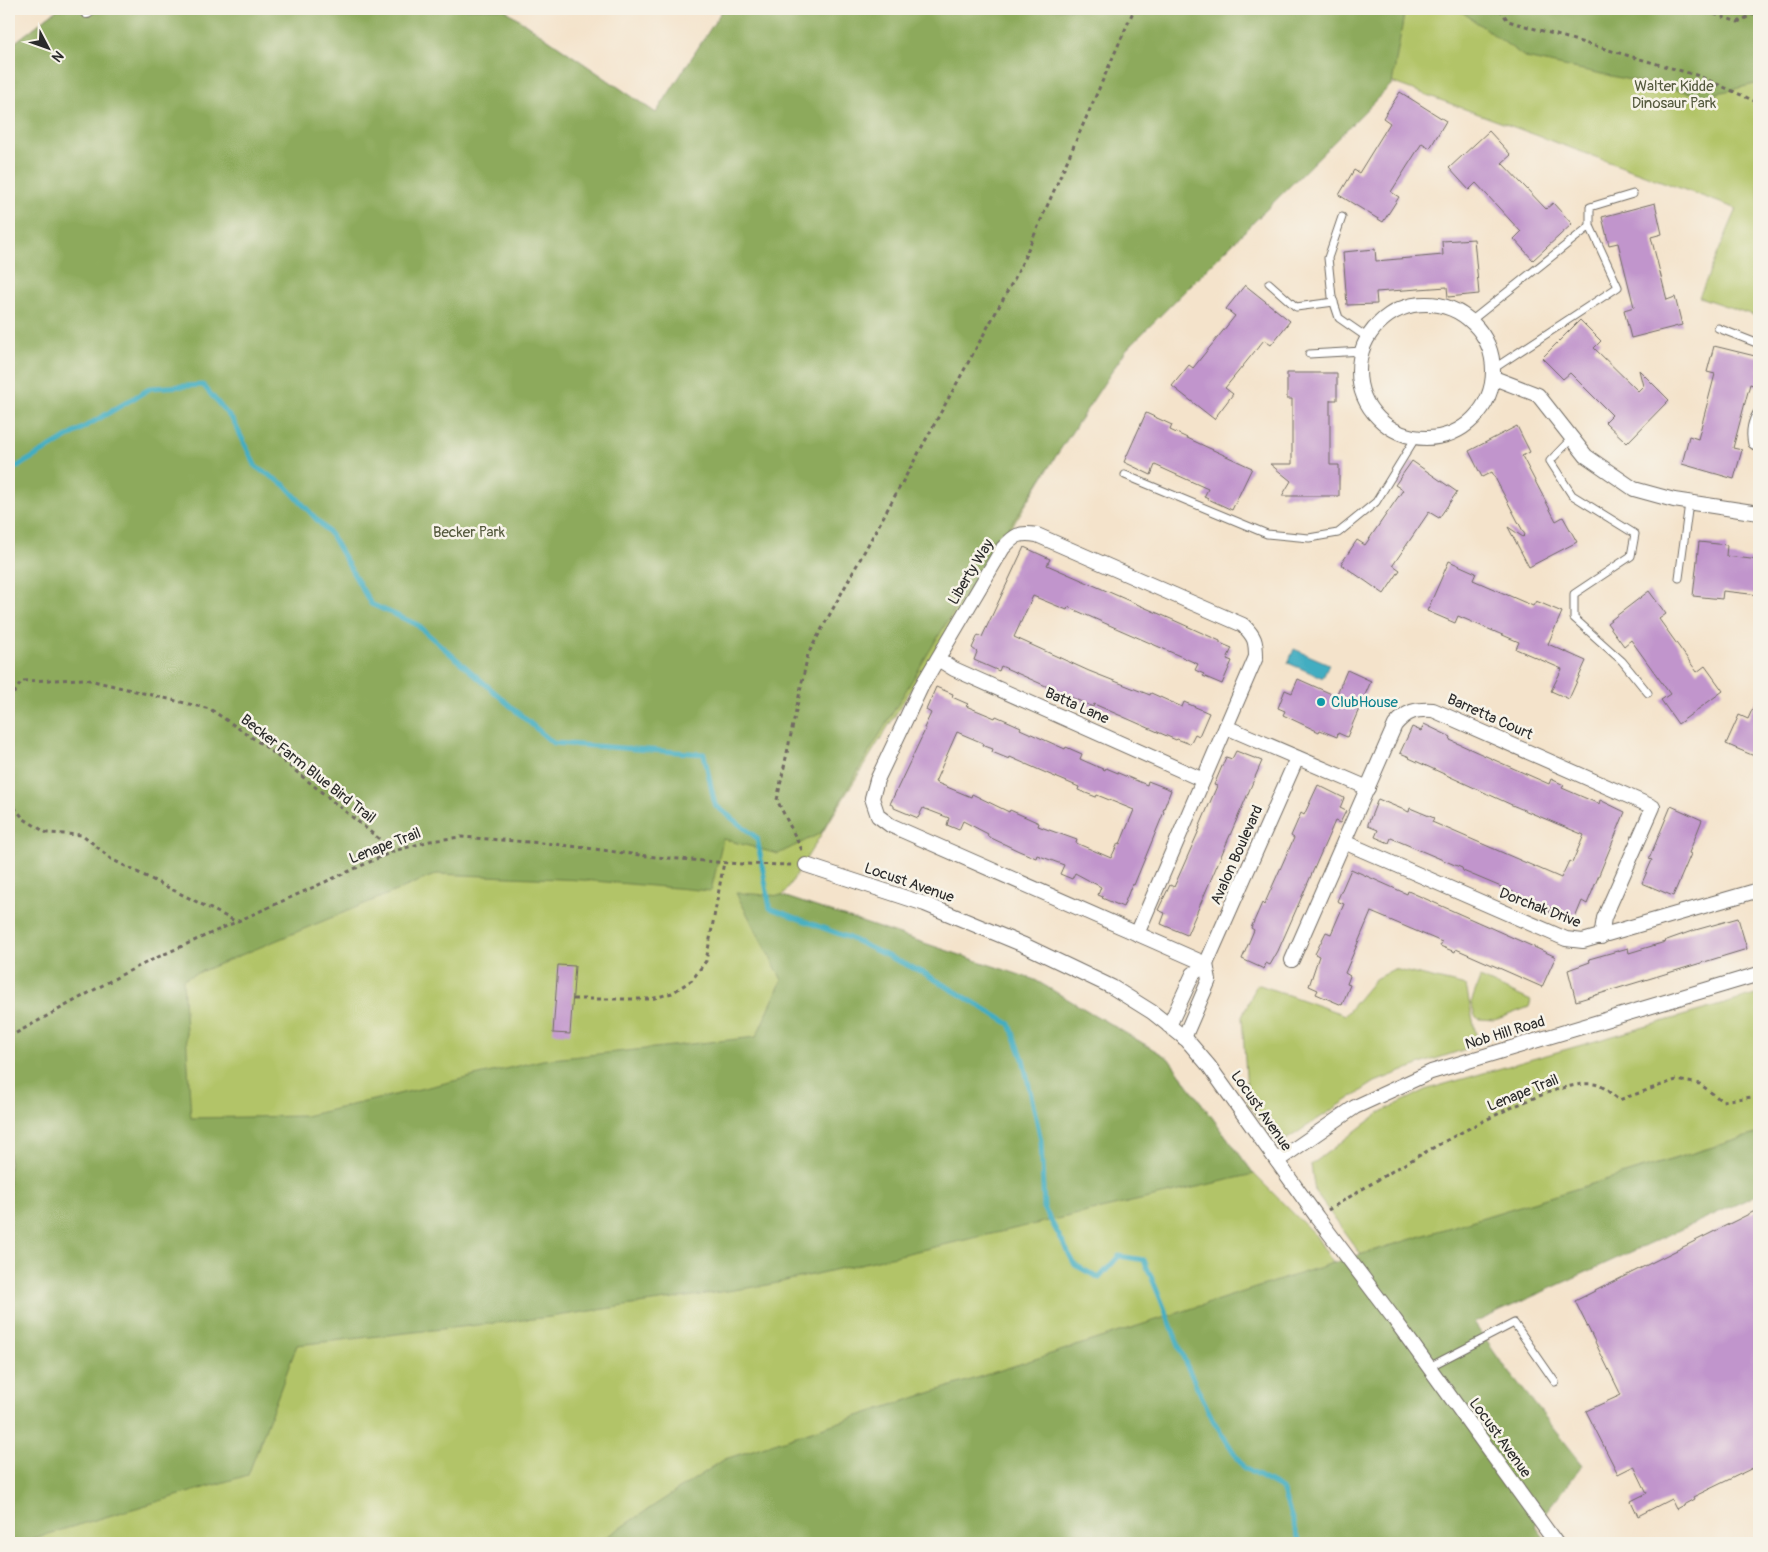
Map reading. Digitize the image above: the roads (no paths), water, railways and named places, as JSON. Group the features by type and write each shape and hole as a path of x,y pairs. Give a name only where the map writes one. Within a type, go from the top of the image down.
{"street":[{"path":"1433,303 1454,309 1472,320 1485,337 1493,357 1494,374 1488,401 1473,420 1454,433 1431,438 1416,437 1408,436 1387,426 1370,410 1361,388 1359,365 1365,345 1376,326 1392,313 1412,305 1433,303"},
{"path":"1494,374 1538,395 1586,456 1634,489 1689,503 1759,513"},
{"name":"Liberty Way","path":"1137,934 1256,657 1256,643 1251,633 1243,625 1037,534 1024,533 1012,538 1003,548 921,687 876,780 872,798 878,816 890,825 1137,934 1206,964"},
{"name":"Batta Lane","path":"938,659 954,669 1203,780"},
{"name":"Barretta Court","path":"1292,960 1395,725 1404,714 1421,709 1433,710 1653,807 1604,918 1601,937"},
{"path":"1226,727 1368,788"},
{"name":"Avalon Boulevard","path":"1169,1026 1193,974 1206,964 1297,758"},
{"name":"Dorchak Drive","path":"1344,842 1566,939 1583,942 1759,890"},
{"name":"Locust Avenue","path":"808,866 925,904 1024,945 1112,987 1152,1012 1184,1038 1209,1066 1316,1217 1556,1543"},
{"name":"Avalon Boulevard","path":"1184,1038 1209,980 1206,964"},
{"name":"Nob Hill Road","path":"1277,1161 1355,1107 1431,1072 1759,974"}],"lane":[{"path":"1494,374 1618,287 1590,226 1590,207 1633,194"},
{"path":"1342,217 1328,258 1334,302 1339,318 1365,345"},
{"path":"1472,320 1590,226"},
{"path":"1269,283 1296,307 1334,302"},
{"path":"1718,328 1759,344"},
{"path":"1309,354 1365,345"},
{"path":"1759,410 1753,418 1749,433 1752,444 1759,449"},
{"path":"1124,475 1267,534 1309,538 1338,533 1376,502 1416,437"},
{"path":"1572,438 1550,461 1572,495 1634,534 1631,556 1574,594 1574,618 1622,661 1648,693"},
{"path":"1679,578 1689,503"},
{"path":"1428,1367 1514,1323 1555,1382"}],"water":[{"path":"1294,649 1329,664 1323,678 1288,663"}],"waterway":[{"path":"9,470 151,388 203,385 234,422 256,467 285,485 331,535 371,604 416,624 553,743 704,754 715,805 757,838 770,908 847,937 924,973 1010,1024 1023,1059 1041,1140 1044,1208 1075,1265 1099,1278 1119,1256 1144,1260 1186,1364 1213,1420 1244,1468 1282,1489 1300,1543"}],"place":[{"name":"ClubHouse","path":"1321,702"}],"park label":[{"name":"Walter Kidde Dinosaur Park","path":"1674,94"},
{"name":"Becker Park","path":"469,532"}]}
